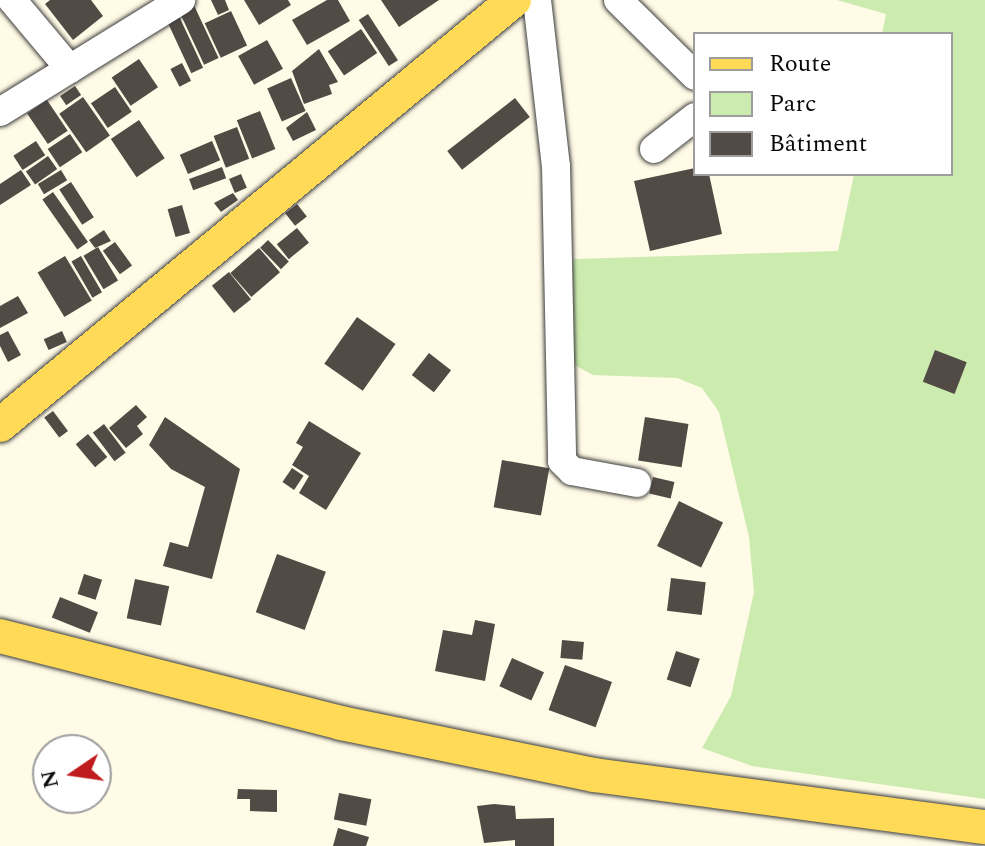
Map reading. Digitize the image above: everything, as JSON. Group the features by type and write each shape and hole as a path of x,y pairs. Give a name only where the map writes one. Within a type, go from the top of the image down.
{"main road":[{"path":"0,425 514,0"},
{"path":"0,636 341,723 594,775 970,831"}],"street":[{"path":"12,0 70,69"},
{"path":"0,112 181,0"},
{"path":"537,0 556,166 562,461 572,471 637,483"},
{"path":"618,0 693,74"},
{"path":"654,149 693,119"}],"green space":[{"path":"837,0 985,0 985,799 752,766 702,748 731,696 754,592 749,537 719,412 702,388 677,378 593,375 569,362 567,307 574,259 838,251 854,176 953,176 953,32 882,32 886,14"}],"building":[{"path":"50,0 91,0 103,16 73,40 45,4"},
{"path":"211,0 225,0 229,10 218,15"},
{"path":"244,0 288,0 291,5 259,25"},
{"path":"327,0 338,0 350,21 307,45 292,20"},
{"path":"381,0 439,0 399,27"},
{"path":"192,1 219,58 204,65 177,8"},
{"path":"231,11 247,45 221,58 205,23"},
{"path":"368,14 398,60 389,66 359,20"},
{"path":"179,16 203,68 191,73 167,21"},
{"path":"361,29 377,53 344,75 328,51"},
{"path":"267,40 283,69 254,85 238,56"},
{"path":"319,49 338,82 329,85 332,94 304,104 292,71"},
{"path":"139,59 158,87 131,106 112,77"},
{"path":"182,63 191,81 179,87 170,69"},
{"path":"291,78 306,111 282,121 267,89"},
{"path":"75,86 81,95 66,105 60,96"},
{"path":"115,87 132,112 108,128 91,103"},
{"path":"83,97 110,136 86,152 59,114"},
{"path":"515,98 530,117 462,170 447,151"},
{"path":"47,100 68,131 48,144 27,113"},
{"path":"260,111 275,149 252,158 237,120"},
{"path":"307,112 316,130 293,141 286,128"},
{"path":"139,120 165,158 137,177 111,139"},
{"path":"237,127 249,159 226,168 214,136"},
{"path":"70,134 82,152 60,167 48,149"},
{"path":"36,141 45,155 23,170 13,156"},
{"path":"212,141 220,160 188,174 180,155"},
{"path":"48,156 57,169 35,185 26,171"},
{"path":"222,167 226,178 193,190 189,179"},
{"path":"693,168 693,176 709,176 722,234 650,251 634,181"},
{"path":"21,170 31,185 0,205 0,184"},
{"path":"61,170 67,180 44,194 38,184"},
{"path":"241,174 247,188 235,193 229,179"},
{"path":"71,182 94,217 82,225 59,190"},
{"path":"53,192 88,242 77,249 42,199"},
{"path":"233,193 238,200 221,212 214,203"},
{"path":"297,204 307,217 295,226 285,213"},
{"path":"182,205 190,233 176,237 168,209"},
{"path":"297,228 309,243 289,259 277,244"},
{"path":"104,230 111,241 95,248 89,240"},
{"path":"268,240 289,262 281,269 260,248"},
{"path":"115,242 132,265 120,274 103,251"},
{"path":"98,247 118,280 104,289 83,256"},
{"path":"259,248 280,272 251,297 230,273"},
{"path":"65,256 92,301 64,317 38,272"},
{"path":"81,256 102,292 92,298 71,262"},
{"path":"229,272 251,299 234,313 212,286"},
{"path":"18,296 28,313 0,328 0,306"},
{"path":"357,317 396,344 363,391 324,364"},
{"path":"8,331 21,355 8,362 0,346 0,335"},
{"path":"62,331 67,342 49,350 44,339"},
{"path":"935,350 967,362 955,394 923,382"},
{"path":"429,353 451,370 434,392 412,375"},
{"path":"136,405 147,417 137,426 143,434 126,448 109,428"},
{"path":"53,411 68,431 59,438 44,418"},
{"path":"165,417 240,469 212,579 163,566 170,542 188,547 205,487 171,469 149,445"},
{"path":"645,417 688,424 682,467 638,460"},
{"path":"309,421 361,453 326,510 299,493 309,476 292,465 303,447 296,443"},
{"path":"104,424 126,453 114,461 93,432"},
{"path":"88,434 107,457 95,467 76,444"},
{"path":"502,460 549,468 541,516 494,507"},
{"path":"292,468 304,476 294,490 282,482"},
{"path":"653,477 674,482 671,499 649,494"},
{"path":"679,501 723,522 701,567 657,546"},
{"path":"277,554 326,572 305,630 256,612"},
{"path":"84,574 102,580 96,600 78,594"},
{"path":"671,578 706,582 702,615 667,611"},
{"path":"135,579 169,586 161,625 127,618"},
{"path":"60,597 98,612 90,633 52,617"},
{"path":"475,620 495,624 485,681 435,671 443,630 472,635"},
{"path":"562,640 584,642 582,660 560,658"},
{"path":"676,651 700,659 691,687 667,680"},
{"path":"512,658 544,672 531,701 499,686"},
{"path":"565,665 612,682 596,727 549,710"},
{"path":"238,789 277,790 277,812 250,811 250,799 237,799"},
{"path":"339,793 371,799 366,826 334,820"},
{"path":"477,806 515,806 516,819 554,818 554,846 515,846 515,840 484,843"},
{"path":"338,828 369,837 366,846 333,846"}]}
